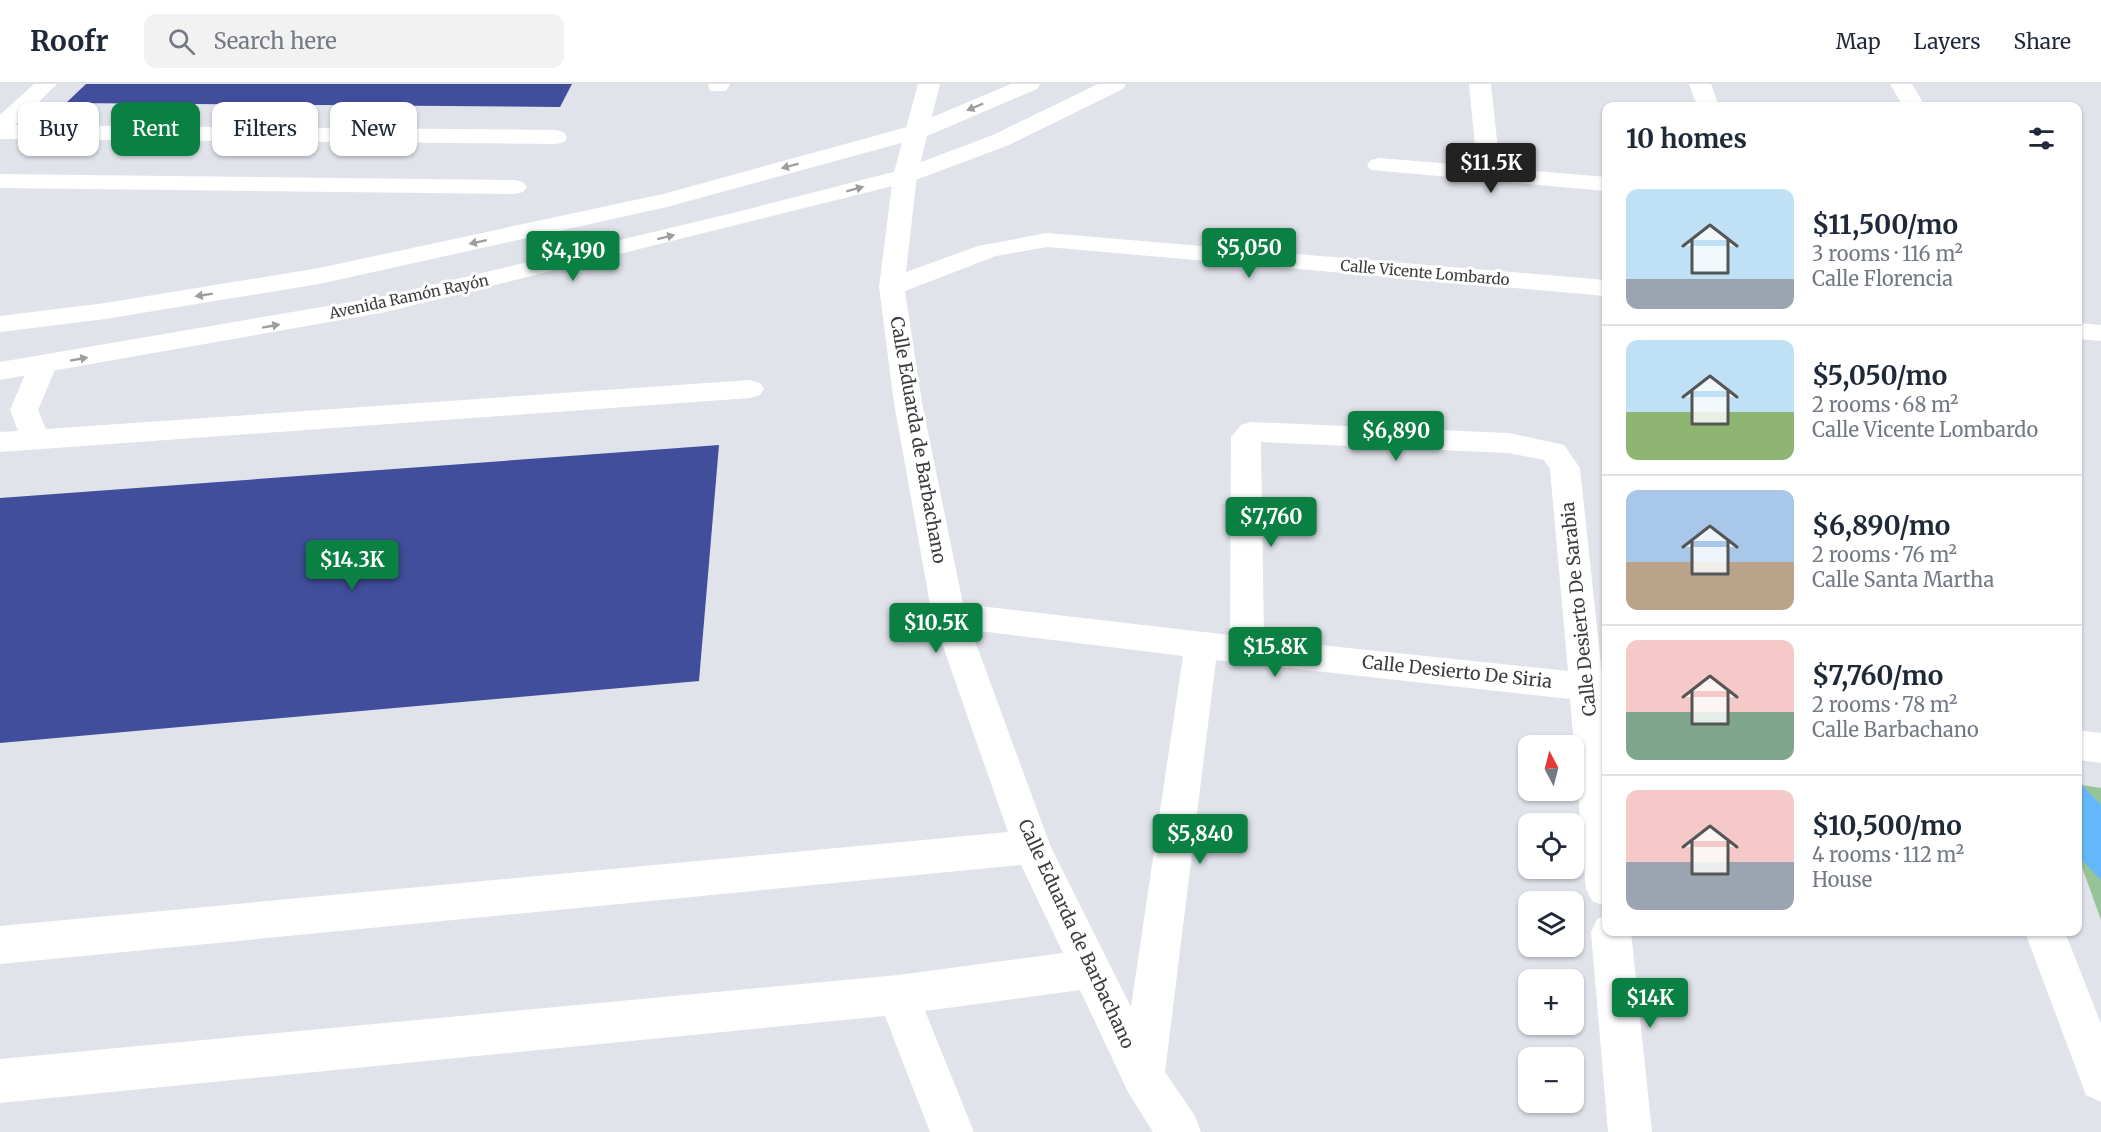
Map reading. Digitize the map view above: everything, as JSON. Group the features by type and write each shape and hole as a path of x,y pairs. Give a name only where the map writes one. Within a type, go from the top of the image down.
{"street":[{"path":"0,127 46,84"},
{"name":"Calle Eduarda de Barbachano","path":"929,84 919,131 905,176 892,287 908,403 949,615 1032,847 1143,1077 1179,1132"},
{"path":"0,324 105,311 319,276 667,200 919,131 1029,84"},
{"name":"Avenida Ramón Rayón","path":"0,371 386,304 505,277 905,176 1001,140 1115,84"},
{"path":"1480,84 1489,173"},
{"path":"1700,84 1707,102"},
{"path":"1901,84 1912,102"},
{"path":"0,132 556,137"},
{"path":"1379,165 1602,184"},
{"path":"0,181 515,187"},
{"name":"Calle Vicente Lombardo","path":"892,287 995,247 1047,240 1602,288"},
{"path":"2082,331 2101,333"},
{"path":"36,440 24,410 43,365"},
{"path":"0,442 750,389"},
{"name":"Calle Desierto De Sarabia","path":"1246,649 1246,437 1251,432 1509,443 1544,448 1554,452 1565,468 1597,687 1602,799"},
{"name":"Calle Desierto De Siria","path":"949,615 1201,645 1597,687"},
{"path":"1143,1077 1201,645"},
{"path":"2082,746 2101,748"},
{"path":"0,945 1032,847"},
{"path":"1611,936 1630,1132"},
{"path":"2047,936 2101,1080"},
{"path":"0,1081 898,995 1089,969"},
{"path":"898,995 952,1132"}],"green space":[{"path":"2082,785 2101,788 2101,920 2082,867"}],"water":[{"path":"2082,785 2101,805 2101,880 2082,860"}],"building":[{"path":"86,84 572,84 560,107 417,106 417,102 330,102 330,105 318,105 318,102 212,102 212,104 200,104 200,102 67,102"},
{"path":"719,445 699,681 0,743 0,498"}]}
